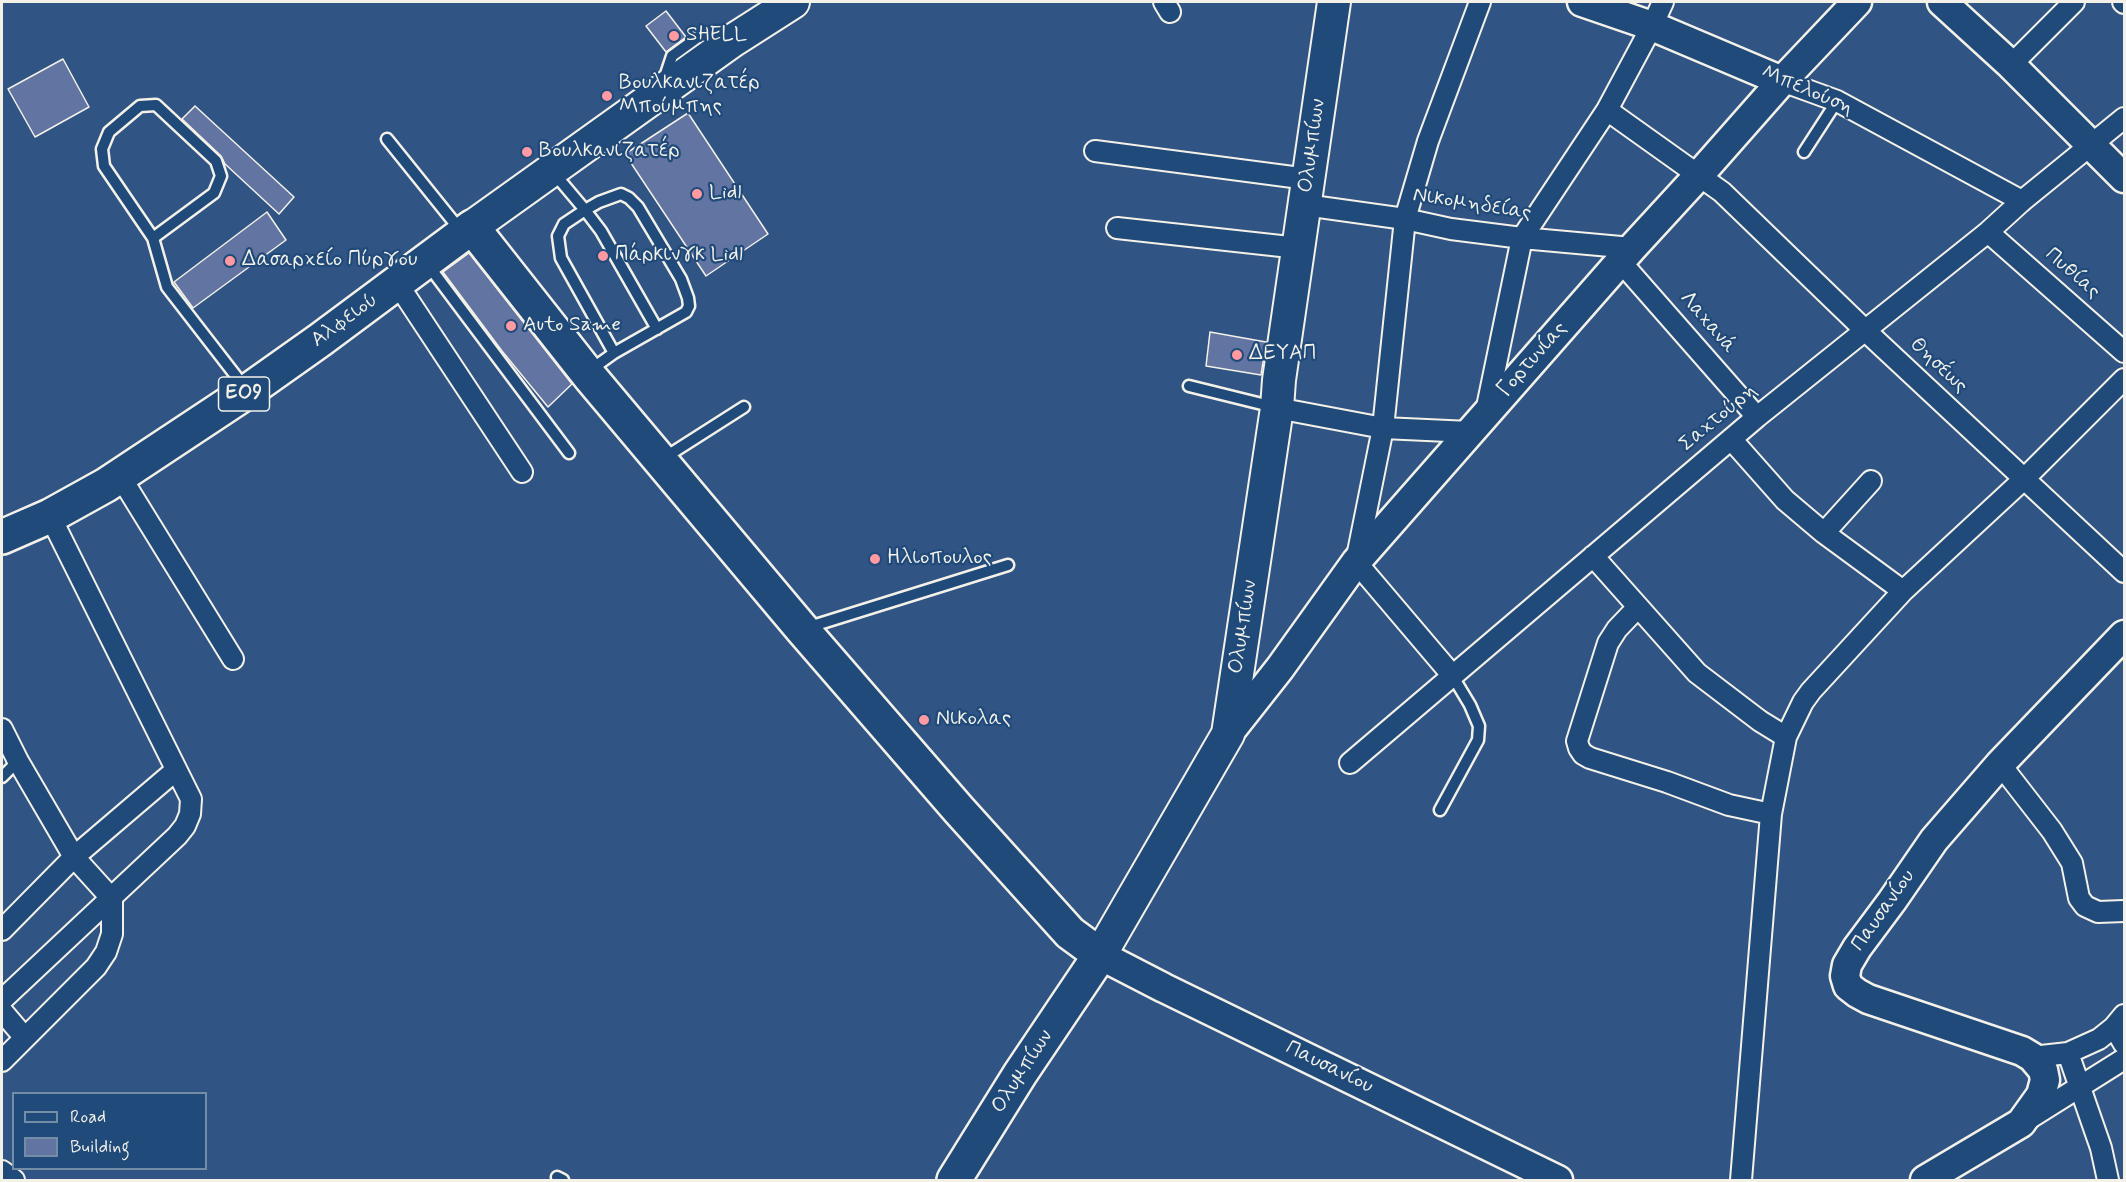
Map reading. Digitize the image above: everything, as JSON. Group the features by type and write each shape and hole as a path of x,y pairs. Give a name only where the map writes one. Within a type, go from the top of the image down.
{"highway":[{"name":"Αλφειού","path":"2,537 50,516 120,476 248,391 468,230"},
{"path":"468,230 802,629 959,810 1070,933 1100,955"},
{"name":"Ολυμπίων","path":"954,1180 1020,1074 1100,955"}],"main road":[{"name":"Αλφειού","path":"468,230 732,41 793,2"},
{"name":"Ολυμπίων","path":"1100,955 1228,734 1334,2"}],"street":[{"path":"1452,675 1356,562 1383,428 1405,219 1428,141 1480,2"},
{"name":"Μπελούση","path":"1582,2 1658,14 1782,81 1837,101 2022,201"},
{"name":"Γορτυνίας","path":"1228,734 1280,668 1356,562 1626,255 1711,183 1782,81 1857,2"},
{"path":"1942,2 2011,65 2124,178"},
{"path":"2011,65 2074,2"},
{"path":"1277,408 1383,428 1478,422 1522,238 1607,110 1658,14"},
{"name":"Θησέως","path":"1607,110 1711,183 2124,572"},
{"name":"Σαχτούρη","path":"1350,764 1757,417 1988,232 2022,201 2124,118"},
{"name":"Νικομηδείας","path":"1095,151 1306,192 1405,219 1626,255"},
{"path":"1117,228 1299,248"},
{"name":"Πυθίας","path":"1988,232 2124,352"},
{"name":"Λαχανά","path":"1626,255 1757,417"},
{"path":"397,283 522,472"},
{"path":"1741,1180 1771,814 1786,737 1811,691 1903,591 2024,479 2124,379"},
{"path":"1731,439 1785,500 1824,533 1903,591"},
{"path":"120,476 233,659"},
{"path":"1824,533 1871,481"},
{"path":"2,1000 112,899 185,826 190,814 191,799 50,516"},
{"path":"1593,556 1697,674 1760,721 1786,737"},
{"path":"1638,607 1617,629 1608,643 1577,741 1579,748 1590,758 1667,782 1729,806 1771,814"},
{"name":"Παυσανίου","path":"2032,1057 2008,1045 1868,999 1848,986 1845,976 1847,965 1934,840 2000,764 2124,635"},
{"path":"2,729 74,857 112,899 112,934 106,952 96,967 2,1061"},
{"path":"2000,764 2052,831 2072,862 2079,898 2085,906 2098,912 2124,911"},
{"path":"2,930 74,857 176,770"},
{"name":"Παυσανίου","path":"1100,955 1558,1180"},
{"path":"2,1011 25,1038"},
{"path":"2032,1057 2068,1053 2099,1039 2119,1021 2124,1044"},
{"path":"2068,1053 2102,1148 2108,1180"},
{"path":"2021,1123 2041,1095 2045,1080 2043,1070 2032,1057"},
{"path":"1925,1180 2124,1059"},
{"path":"2,1171 14,1180"}],"lane":[{"path":"1804,152 1837,101"},
{"path":"153,238 214,193 221,176 216,161 156,105 140,106 109,132 102,150 104,166 153,238 167,287 248,391"},
{"path":"387,139 468,230"},
{"path":"551,170 585,210 607,242 657,329"},
{"path":"587,373 614,353 686,312 689,306 681,279 638,207 629,198 617,194 585,210 564,224 558,236 561,258 614,353"},
{"path":"426,262 569,453"},
{"path":"1190,386 1277,408"},
{"path":"661,460 744,407"},
{"path":"802,629 1008,565"},
{"path":"1440,810 1478,740 1479,726 1470,705 1452,675"},
{"path":"2,777 18,761"}],"building":[{"path":"666,11 686,37 666,52 646,26"},
{"path":"63,59 89,107 35,137 8,89"},
{"path":"195,106 294,197 279,214 225,164 221,156 182,119"},
{"name":"Lidl","path":"688,113 768,234 706,276 625,154"},
{"name":"Δασαρχείο Πύργου","path":"267,212 286,240 193,308 174,282"},
{"path":"469,253 572,384 548,407 502,351 443,272"},
{"name":"ΔΕΥΑΠ","path":"1210,332 1266,342 1261,375 1206,366"}],"place":[{"name":"SHELL","path":"674,36"},
{"name":"Βουλκανιζατέρ Μπούμπης","path":"607,96"},
{"name":"Βουλκανιζατέρ","path":"527,152"},
{"name":"Lidl","path":"697,194"},
{"name":"Πάρκινγκ Lidl","path":"603,256"},
{"name":"Δασαρχείο Πύργου","path":"230,261"},
{"name":"Auto Same","path":"511,326"},
{"name":"ΔΕΥΑΠ","path":"1237,355"},
{"name":"Ηλιοπουλος","path":"875,559"},
{"name":"Νικολας","path":"924,720"}]}
